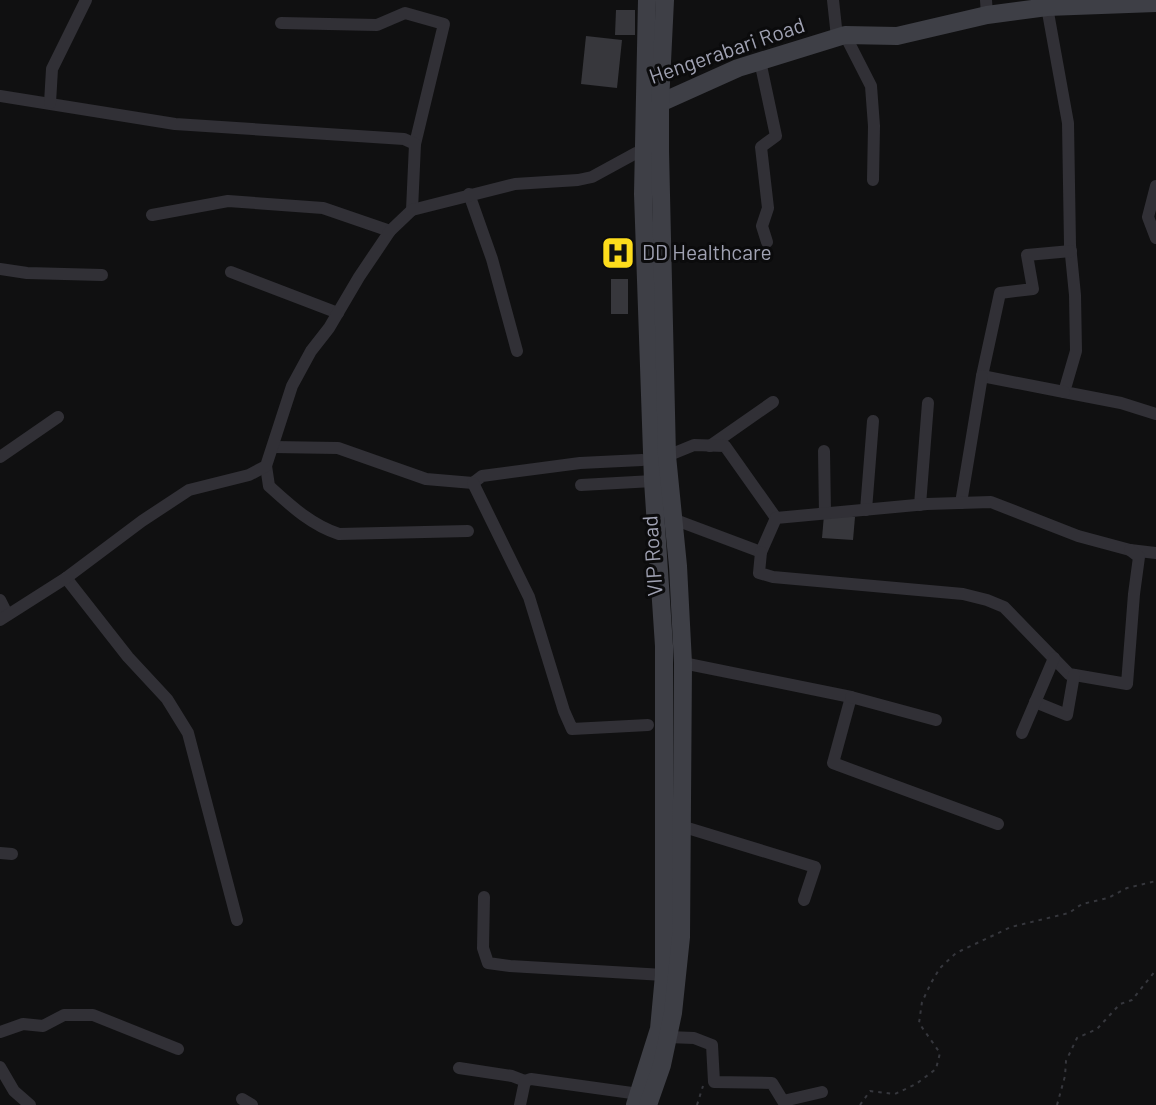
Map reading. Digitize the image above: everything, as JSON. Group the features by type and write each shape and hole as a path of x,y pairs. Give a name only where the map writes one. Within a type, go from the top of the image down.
{"main road":[{"name":"VIP Road","path":"641,1101 662,1065 673,1013 681,937 683,663 667,456 647,0"},
{"name":"VIP Road","path":"652,103 665,0"},
{"name":"Hengerabari Road","path":"652,103 738,68 841,36 897,36 986,7 1156,4"},
{"name":"VIP Road","path":"641,1101 659,1029 664,975 664,646 653,481 643,194 652,152"}],"street":[{"path":"50,103 52,69 86,0"},
{"path":"833,0 841,36 871,86 874,126 873,180"},
{"path":"1057,4 1068,123 1071,251 1075,295 1076,351 1064,392"},
{"path":"281,23 377,25 405,13 444,24 415,144 412,210"},
{"path":"760,61 776,136 761,147 768,208 762,226 767,242"},
{"path":"0,84 2,97 176,124 404,139 415,144"},
{"path":"468,531 339,534 327,530 300,513 269,486 266,466 292,386 311,351 390,231 412,210 515,184 592,177 636,153 652,152"},
{"path":"1156,186 1148,217 1156,237"},
{"path":"470,194 492,259 517,351"},
{"path":"152,215 228,201 323,208 390,231"},
{"path":"961,503 982,376 1000,293 1033,289 1027,255 1071,251"},
{"path":"0,269 27,273 102,275"},
{"path":"231,272 338,313"},
{"path":"982,376 1121,403 1156,414"},
{"path":"710,446 773,401"},
{"path":"920,505 928,403"},
{"path":"0,457 58,416"},
{"path":"866,510 873,421"},
{"path":"667,456 694,445 725,446 776,518"},
{"path":"272,447 338,448 426,479 473,483 482,476 568,464 642,460"},
{"path":"824,451 825,513"},
{"path":"0,600 3,617 66,578 142,521 190,490 249,475 266,466"},
{"path":"581,485 653,481"},
{"path":"473,483 529,597 572,729 648,725"},
{"path":"776,518 920,505 991,502 1078,536 1130,550 1156,553"},
{"path":"776,518 761,552 759,573 773,577 963,594 987,600 1004,607 1069,674 1128,684 1134,594 1139,569 1139,557 1130,550"},
{"path":"673,519 761,552"},
{"path":"66,578 128,657 167,699 188,733 237,920"},
{"path":"1022,733 1054,658"},
{"path":"683,663 851,697 936,720"},
{"path":"1035,702 1068,715 1074,675"},
{"path":"851,697 833,763 998,824"},
{"path":"681,826 815,867 804,900"},
{"path":"484,897 483,948 488,963 664,975"},
{"path":"0,1032 23,1024 43,1026 64,1015 93,1015 178,1049"},
{"path":"668,1037 694,1038 712,1045 714,1082 772,1083 783,1101 822,1092"},
{"path":"0,1067 14,1091 30,1105"},
{"path":"459,1068 641,1101"},
{"path":"520,1105 525,1081"}],"path":[{"path":"860,1105 870,1091 895,1094 916,1084 936,1069 940,1053 919,1023 922,1002 940,968 956,953 1011,927 1069,913 1083,904 1108,898 1126,888 1156,881"},
{"path":"1058,1105 1066,1061 1077,1038 1097,1029 1120,1004 1132,1000 1156,970"}],"building":[{"path":"616,10 635,10 635,35 615,35"},
{"path":"586,36 622,40 617,88 581,84"},
{"path":"625,244 627,269 617,269 616,260 607,261 606,245"},
{"path":"611,279 628,279 628,314 611,314"},
{"path":"824,515 855,517 853,540 822,538"}],"place":[{"name":"DD Healthcare","path":"618,253"}]}
